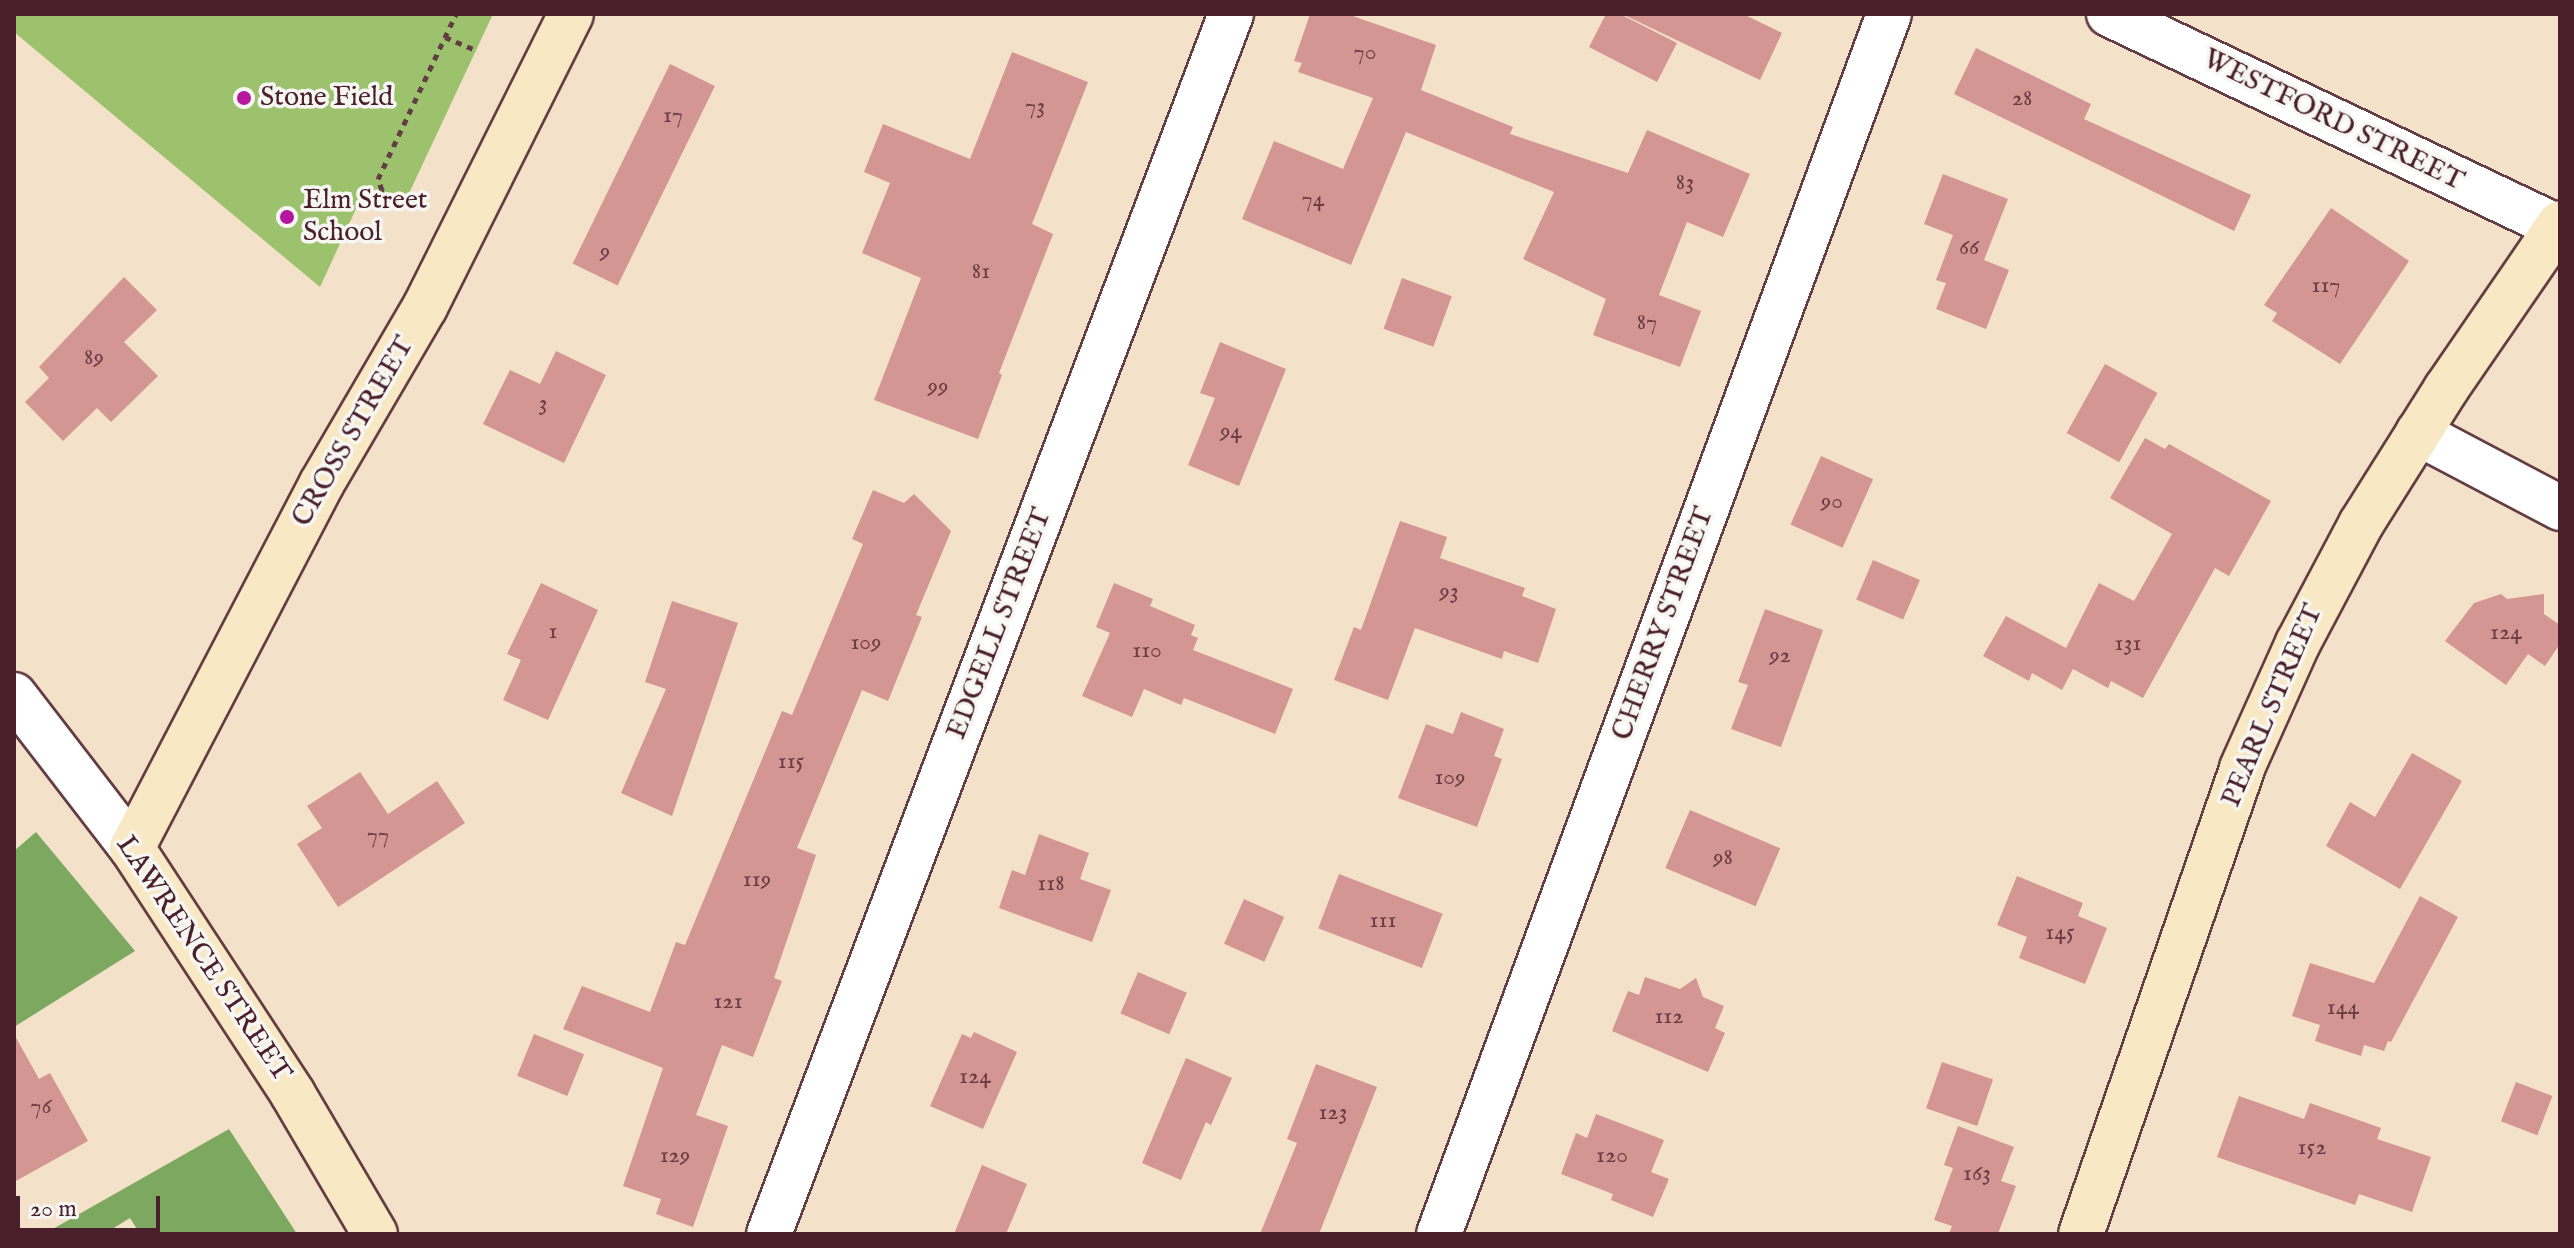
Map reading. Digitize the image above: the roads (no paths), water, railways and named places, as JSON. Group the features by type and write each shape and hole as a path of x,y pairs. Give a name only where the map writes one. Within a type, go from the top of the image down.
{"street":[{"name":"CROSS STREET","path":"132,848 322,483 425,307 571,14"},
{"name":"EDGELL STREET","path":"769,1234 1231,14"},
{"name":"CHERRY STREET","path":"1439,1234 1889,14"},
{"name":"WESTFORD STREET","path":"2109,14 2559,225"},
{"name":"PEARL STREET","path":"2081,1234 2242,768 2324,590 2418,433 2559,225"},
{"path":"2418,433 2560,508"},
{"name":"LAWRENCE STREET","path":"14,695 132,848 293,1094 375,1234"}],"place":[{"name":"Stone Field","path":"244,98"},
{"name":"Elm Street School","path":"287,217"}]}
